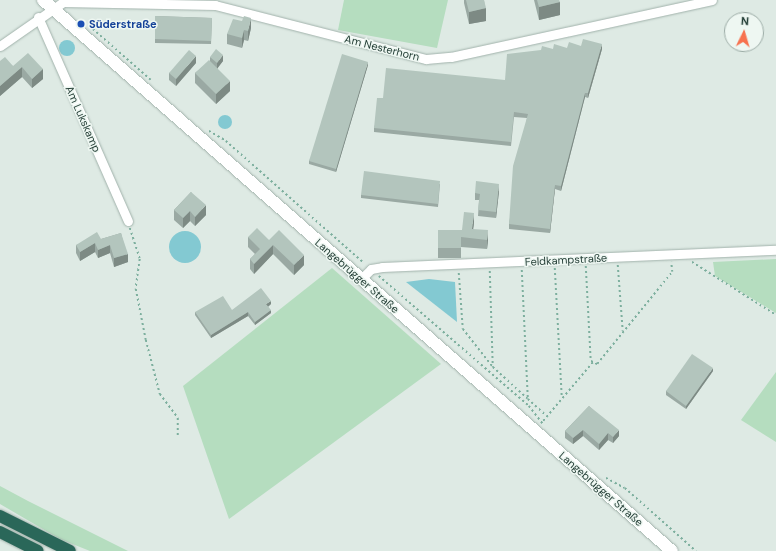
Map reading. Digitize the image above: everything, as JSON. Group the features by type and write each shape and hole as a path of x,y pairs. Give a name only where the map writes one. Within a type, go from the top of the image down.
{"highway":[{"path":"0,516 70,551"},
{"path":"0,532 38,551"}],"street":[{"name":"Am Nesterhorn","path":"47,4 70,2 215,5 426,59 451,57 712,0"},
{"path":"0,46 38,17 47,4"},
{"name":"Langebrügger Straße","path":"47,4 672,551"},
{"name":"Am Lukskamp","path":"38,17 128,221"},
{"name":"Feldkampstraße","path":"361,279 371,269 382,267 458,265 776,250"}],"path":[{"path":"128,221 140,259 136,289 146,340 160,394 178,418 178,438"},
{"path":"691,254 692,265 776,315"},
{"path":"593,362 598,364 672,272 668,255"},
{"path":"617,257 623,332"},
{"path":"534,431 593,362 586,259"},
{"path":"554,260 562,398"},
{"path":"522,262 528,399"},
{"path":"490,263 493,367"},
{"path":"458,265 463,329 493,367 547,416"}],"green space":[{"path":"344,0 448,0 437,48 338,30"},
{"path":"776,259 776,313 715,276 713,262"},
{"path":"332,268 441,364 229,519 183,386"},
{"path":"776,372 776,442 741,420"},
{"path":"0,486 128,551 90,551 60,539 0,504"}],"water":[{"path":"67,40 74,45 75,48 70,55 67,56 60,51 59,48 64,41"},
{"path":"222,115 228,115 232,119 232,125 228,129 222,129 218,125 218,119"},
{"path":"182,231 188,231 197,235 201,247 197,259 188,263 182,263 173,259 169,250 169,244 173,235"},
{"path":"429,279 455,282 457,322 406,282"}],"building":[{"path":"466,0 484,0 486,8 469,12"},
{"path":"537,0 559,0 560,2 539,7"},
{"path":"155,16 212,18 211,41 155,39"},
{"path":"244,16 251,18 248,31 244,30 242,38 227,34 233,19 242,21"},
{"path":"583,39 602,44 588,93 585,93 561,186 555,185 550,229 509,224 513,166 528,114 514,112 511,142 374,128 377,98 383,98 386,68 505,80 507,54 541,50 542,46 553,49 554,44 567,48 569,42 581,46"},
{"path":"216,49 223,55 217,63 210,57"},
{"path":"189,50 196,56 176,79 169,73"},
{"path":"28,53 43,69 32,79 22,67 0,86 0,61 5,57 13,66"},
{"path":"342,54 368,62 336,169 309,161"},
{"path":"209,60 230,81 216,94 195,73"},
{"path":"364,171 440,181 438,204 361,195"},
{"path":"476,181 499,184 496,212 478,210 480,194 475,193"},
{"path":"191,192 206,205 195,217 190,211 183,218 174,210"},
{"path":"464,212 474,213 472,229 488,230 487,240 461,237 461,248 438,248 438,230 462,230"},
{"path":"257,228 269,240 279,230 304,255 294,265 273,245 254,264 250,259 260,249 248,237"},
{"path":"97,232 101,239 121,233 128,254 114,258 110,245 98,250 95,243 80,252 76,245"},
{"path":"261,288 271,301 266,304 271,310 255,322 248,312 211,335 195,312 223,296 232,310"},
{"path":"692,354 713,368 686,406 666,391"},
{"path":"589,406 619,430 613,437 608,433 599,444 583,430 573,438 565,431"}],"place":[{"name":"Süderstraße","path":"81,24"}]}
